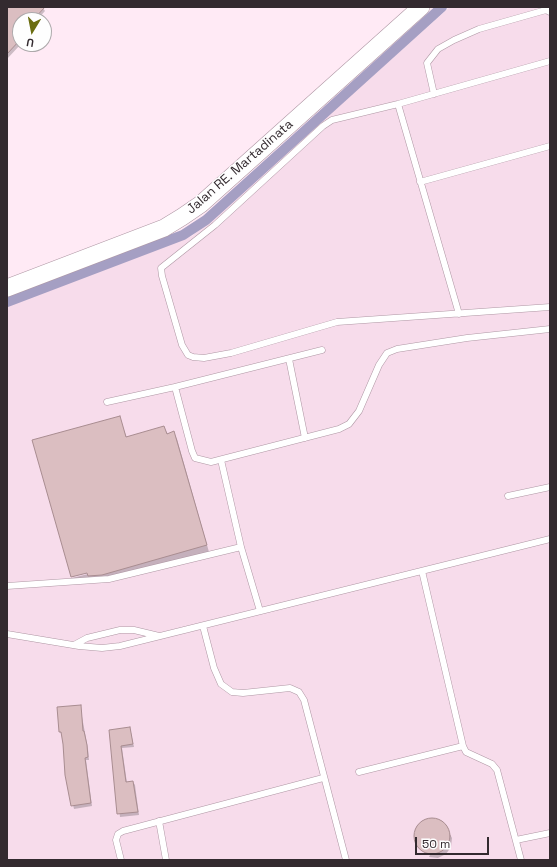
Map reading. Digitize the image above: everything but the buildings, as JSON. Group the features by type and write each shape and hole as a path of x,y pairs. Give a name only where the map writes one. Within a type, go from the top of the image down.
{"main road":[{"name":"Jalan RE. Martadinata","path":"7,288 164,228 182,217 201,204 421,7"}],"lane":[{"path":"434,94 427,62 438,49 479,29 546,10 550,12"},
{"path":"550,61 398,104 341,118 322,126 215,225 166,262 161,268 182,346 188,355 193,357 204,358 231,353 337,322 550,308"},
{"path":"398,104 459,314"},
{"path":"420,182 550,146"},
{"path":"174,387 195,458 211,462 339,429 349,424 359,412 379,365 387,353 398,349 436,343 550,329"},
{"path":"107,402 322,350"},
{"path":"288,359 305,438"},
{"path":"221,460 241,547 260,611"},
{"path":"508,496 550,487"},
{"path":"7,634 102,648 120,646 550,539"},
{"path":"7,586 109,579 241,547"},
{"path":"422,571 463,746 466,752 492,764 497,770 521,860"},
{"path":"203,626 214,668 221,684 232,692 243,693 290,688 299,692 304,700 346,860"},
{"path":"74,645 87,638 120,630 134,630 161,636"},
{"path":"360,772 463,746"},
{"path":"121,860 116,840 118,834 159,821 324,778"},
{"path":"159,821 166,860"},
{"path":"516,840 550,832"}],"shaded area":[{"path":"450,7 550,7 550,860 7,860 7,305 192,236"}],"waterway":[{"path":"7,302 183,235 206,220 442,7"}]}
